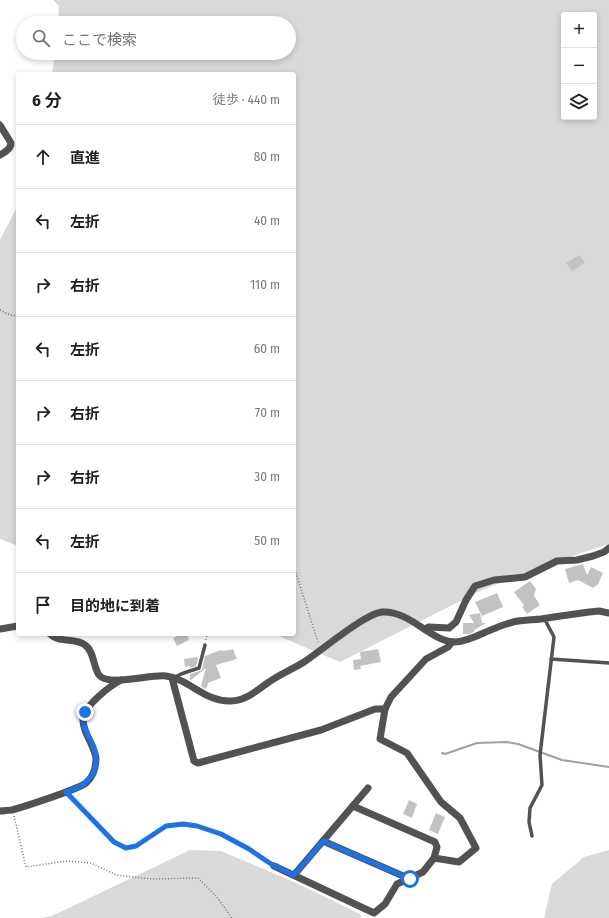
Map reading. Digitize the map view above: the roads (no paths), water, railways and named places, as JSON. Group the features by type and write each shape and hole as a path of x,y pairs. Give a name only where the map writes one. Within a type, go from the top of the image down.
{"street":[{"path":"0,125 11,145 9,149 0,156"},
{"path":"425,629 430,627 449,628 456,622 466,600 475,586 494,580 525,577 557,561 578,560 604,552 609,548"},
{"path":"53,636 57,639 84,644 90,650 96,671 100,677 121,680 164,676 173,678 219,700 240,700 303,662 367,617 381,612 395,613 405,617 447,642 457,642 482,635 496,628 515,622 599,611 609,613"},
{"path":"0,629 16,626"},
{"path":"434,858 459,862 476,848 460,818 441,802 407,753 380,739 385,709 391,697 426,659 448,647 452,642"},
{"path":"173,678 194,761 198,763 321,730 375,709 385,709"},
{"path":"0,811 13,810 83,786 90,778 96,764 95,752 84,725 83,720 85,712 107,689 121,680"},
{"path":"294,875 368,788"},
{"path":"274,866 374,913 385,904 397,884 423,872 434,858 437,847 435,842 353,806"},
{"path":"323,841 410,879"}],"lane":[{"path":"532,836 529,822 530,808 542,785 540,755 554,637 544,618"},
{"path":"173,678 199,668 205,645"},
{"path":"551,659 609,663"}],"waterway":[{"path":"442,753 445,754 477,743 506,742 518,744 562,760 609,767"}]}
